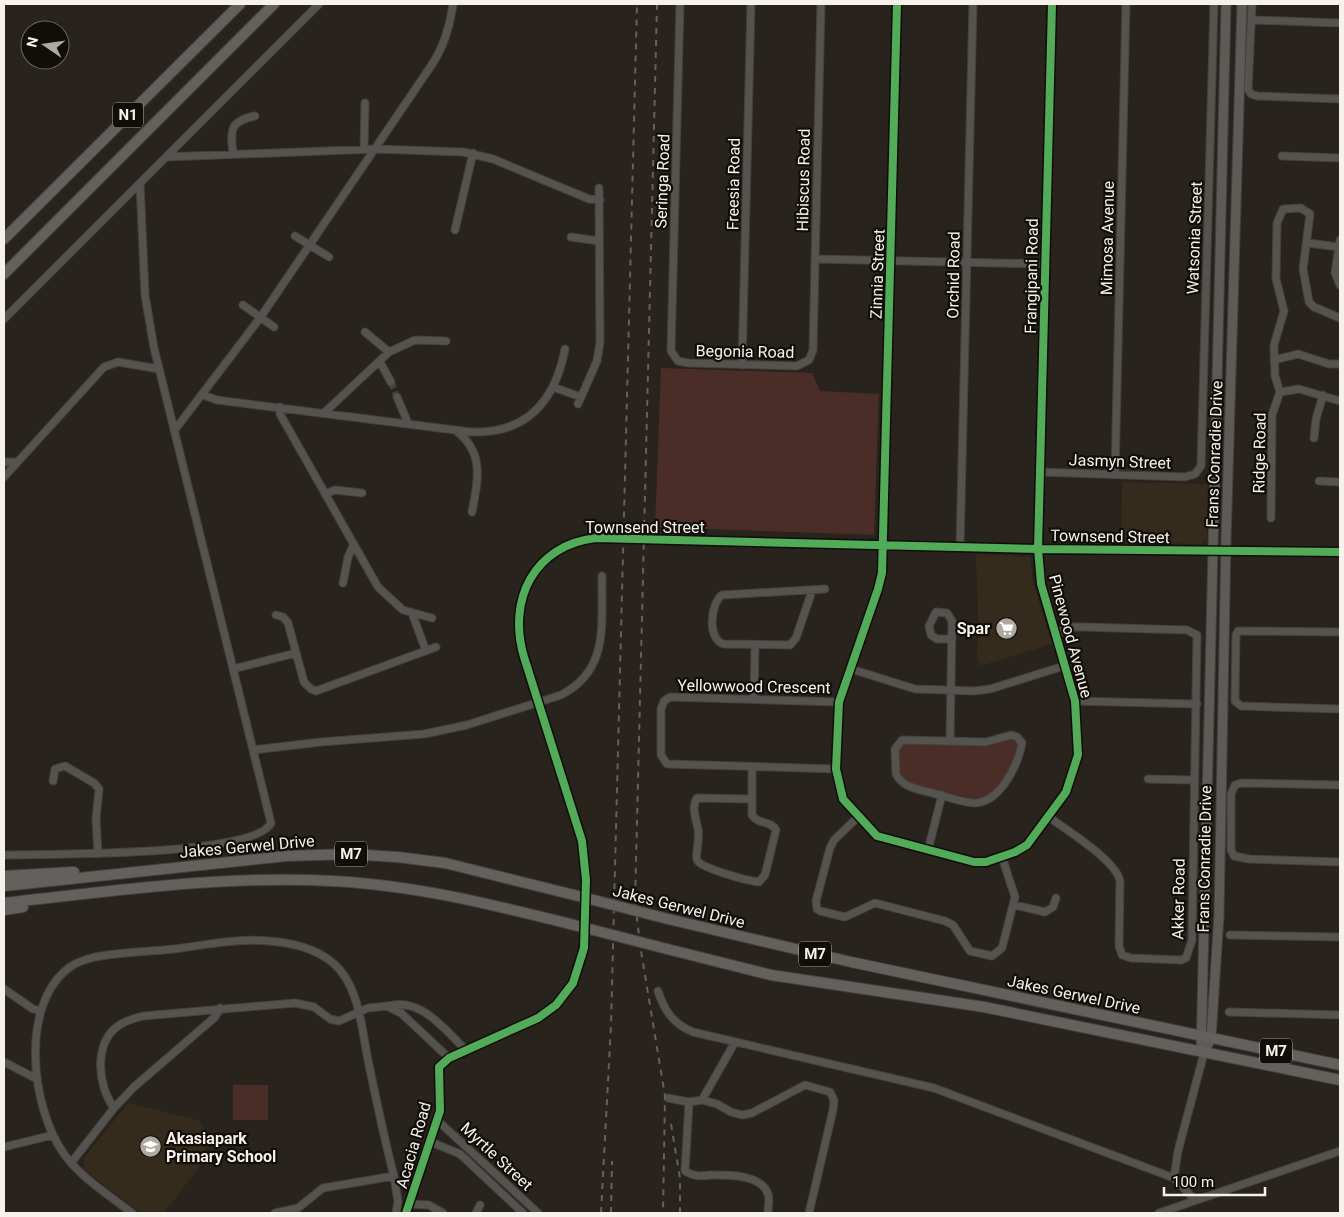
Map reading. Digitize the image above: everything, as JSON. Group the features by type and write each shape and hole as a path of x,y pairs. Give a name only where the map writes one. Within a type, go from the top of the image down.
{"highway":[{"name":"N1","path":"4,239 240,4"},
{"name":"N1","path":"4,274 274,4"},
{"name":"Jakes Gerwel Drive","path":"4,886 314,854 376,855 459,866 668,919 851,962 1340,1065"},
{"path":"4,876 150,867 170,868"},
{"name":"Jakes Gerwel Drive","path":"4,903 234,880 338,881 447,895 780,977 984,1007 1202,1055 1340,1080"},
{"path":"4,910 73,896"}],"main road":[{"name":"Frans Conradie Drive","path":"1202,1055 1200,1035 1226,4"},
{"name":"Frans Conradie Drive","path":"1202,1055 1211,1038 1219,914 1226,551 1242,4"}],"street":[{"path":"4,319 319,4"},
{"path":"174,431 260,318 442,49 451,22 453,4"},
{"name":"Seringa Road","path":"674,358 671,351 680,4"},
{"name":"Freesia Road","path":"742,365 751,4"},
{"name":"Hibiscus Road","path":"811,357 821,4"},
{"name":"Zinnia Street","path":"882,545 898,4"},
{"name":"Orchid Road","path":"960,546 973,4"},
{"name":"Frangipani Road","path":"1038,549 1052,4"},
{"name":"Mimosa Avenue","path":"1115,474 1126,4"},
{"name":"Watsonia Street","path":"1199,472 1203,455 1214,4"},
{"path":"1252,4 1248,89 1251,94 1257,96 1340,99"},
{"path":"1252,20 1340,23"},
{"path":"364,149 366,103"},
{"path":"233,153 232,132 234,125 244,117 255,116"},
{"path":"166,157 375,148 472,153 493,159 589,198 600,200"},
{"path":"455,230 472,153"},
{"path":"1282,156 1340,158"},
{"path":"4,854 98,854 205,847 267,829 270,818 159,369 145,295 140,183"},
{"path":"553,387 580,400 597,361 600,342 599,188"},
{"name":"Ridge Road","path":"1271,518 1272,414 1280,392 1275,376 1275,338 1284,311 1276,279 1277,223 1283,209 1301,208 1308,212 1310,216 1308,243 1303,273 1309,302 1314,307 1340,318"},
{"path":"295,236 329,257"},
{"path":"571,237 599,241"},
{"path":"1308,243 1340,244 1335,273 1340,285"},
{"path":"815,259 1045,264"},
{"path":"243,305 274,327"},
{"path":"365,332 389,352"},
{"path":"324,413 389,352 416,340 446,341"},
{"path":"203,395 218,400 484,432 515,426 535,412 557,382 565,349"},
{"path":"1274,360 1298,354 1333,365 1340,364"},
{"name":"Begonia Road","path":"674,358 689,363 797,366 806,364 811,357"},
{"path":"4,477 104,367 118,362 159,369"},
{"path":"380,362 391,382"},
{"path":"1280,392 1295,389 1340,401"},
{"path":"1314,438 1316,419 1323,395"},
{"path":"397,397 408,423"},
{"path":"280,407 280,414 353,546 378,587 394,604 412,613 432,618"},
{"path":"455,429 465,437 479,465 472,512"},
{"path":"4,462 17,462"},
{"name":"Jasmyn Street","path":"1040,472 1185,477 1199,472"},
{"path":"1319,481 1340,482"},
{"path":"325,494 335,490 362,493"},
{"name":"Townsend Street","path":"449,1058 538,1018 556,1005 573,984 583,955 586,880 582,841 520,642 518,618 522,598 531,577 550,556 568,544 596,538 1038,549 1340,552"},
{"name":"Pinewood Avenue","path":"882,545 881,582 839,702 836,769 843,798 877,836 977,862 1002,857 1024,848 1066,792 1078,755 1075,702 1040,584 1038,549"},
{"path":"344,583 348,556 353,546"},
{"path":"253,750 321,742 424,734 467,725 574,689 594,666 600,638 602,576"},
{"path":"812,591 792,644 724,644 715,639 714,606 719,597 725,594 825,589"},
{"path":"950,741 952,639 951,618 947,613 938,611 929,626 931,635 937,639 952,639"},
{"path":"412,613 426,651"},
{"path":"276,615 282,617 288,623 304,682 316,691 436,648"},
{"name":"Akker Road","path":"1049,817 1108,862 1118,872 1120,881 1119,946 1122,955 1131,958 1181,960 1189,955 1192,940 1197,704 1198,640 1195,632 1187,630 1076,627 1055,634"},
{"path":"1340,632 1238,631 1236,636 1234,696 1236,703 1244,706 1340,709"},
{"path":"754,699 755,645"},
{"path":"233,670 296,652"},
{"path":"851,669 905,687 982,691 1064,666"},
{"name":"Yellowwood Crescent","path":"836,769 664,762 661,755 661,709 664,701 670,697 839,702"},
{"path":"1075,702 1197,704"},
{"path":"1011,735 1017,737 1022,743 1013,770 992,796 974,803 902,782 895,769 895,749 898,743 904,740 950,741 986,742 1011,735"},
{"path":"53,781 55,769 65,766 99,789 96,828 98,854"},
{"path":"751,799 697,798 694,804 700,841 696,858 699,863 708,868 759,882 765,875 776,830 772,825 753,818 751,799 752,767"},
{"path":"1148,779 1194,780"},
{"path":"1340,785 1242,783 1235,785 1231,794 1232,855 1237,858 1340,862"},
{"path":"928,850 942,795"},
{"path":"858,817 834,840 830,848 816,901 817,909 820,912 845,917 875,903 945,921 953,925 970,950 989,956 996,954 1002,948 1014,906 1014,890 1002,857"},
{"path":"1014,906 1045,912 1052,907 1056,898"},
{"path":"1230,935 1340,937"},
{"path":"132,1213 71,1163 53,1135 37,1079 36,1050 41,1011 48,993 59,976 72,966 86,960 117,954 255,940 304,947 329,959 339,969 348,983 358,1013 394,1176 398,1202 396,1213"},
{"path":"4,988 33,1009 41,1011"},
{"path":"658,991 665,1010 678,1024 699,1034 941,1090 1174,1178 1195,1200"},
{"path":"114,1108 104,1092 100,1058 111,1033 120,1025 143,1016 295,1003 314,1007 330,1019 339,1022 368,1008 408,1004 421,1009 466,1050"},
{"path":"387,1006 401,1013 449,1058"},
{"path":"71,1163 114,1108 134,1087 215,1017 220,1008"},
{"path":"1229,1012 1340,1015"},
{"path":"702,1100 735,1042"},
{"path":"1174,1178 1178,1151 1202,1055"},
{"name":"Acacia Road","path":"406,1213 437,1120 440,1096 439,1070 449,1058"},
{"path":"4,1062 37,1079"},
{"path":"668,1098 689,1102 702,1100 717,1104 730,1112 742,1115 752,1113 805,1085 830,1092 834,1100 833,1110 809,1213"},
{"path":"689,1102 685,1171 694,1176 712,1175 753,1179 763,1185 768,1195 768,1213"},
{"name":"Myrtle Street","path":"437,1120 538,1213"},
{"path":"4,1147 53,1135"},
{"path":"431,1142 460,1154 523,1213"},
{"path":"1158,1213 1340,1151"},
{"path":"276,1213 298,1208 323,1188 394,1176"},
{"path":"410,1204 429,1205 443,1213"},
{"path":"476,1213 480,1206"}],"shaded area":[{"path":"661,368 812,373 820,391 879,394 874,535 655,527"},
{"path":"1122,482 1208,484 1207,538 1201,544 1121,542"},
{"path":"976,554 1030,557 1033,582 1052,644 980,666 977,656"},
{"path":"1012,738 1018,742 1011,768 990,795 979,800 910,784 899,771 897,759 902,743"},
{"path":"233,1085 268,1085 268,1120 233,1120"},
{"name":"Akasiapark Primary School","path":"128,1103 198,1120 211,1137 198,1169 164,1213 141,1213 83,1169 84,1158"}],"tunnel":[{"path":"391,382 397,397"}],"railway":[{"path":"601,1213 611,1025 637,4"},
{"path":"657,4 635,903 665,1096 663,1213"},
{"path":"671,1124 680,1178 680,1213"},
{"path":"611,1213 612,1161"}],"cycle path":[{"path":"897,4 882,573 839,702 836,769 843,799 877,836 974,862 986,862 1015,852 1027,845 1066,792 1078,755 1075,701 1041,584 1038,549 1052,4"},
{"path":"406,1213 440,1111 439,1067 449,1058 538,1018 556,1005 573,983 584,948 586,880 582,841 524,657 520,636 519,615 523,596 530,579 541,564 556,552 574,543 596,538 1038,549 1340,552"}],"place":[{"name":"Spar","path":"1006,628"},
{"name":"Akasiapark Primary School","path":"150,1147"}]}
